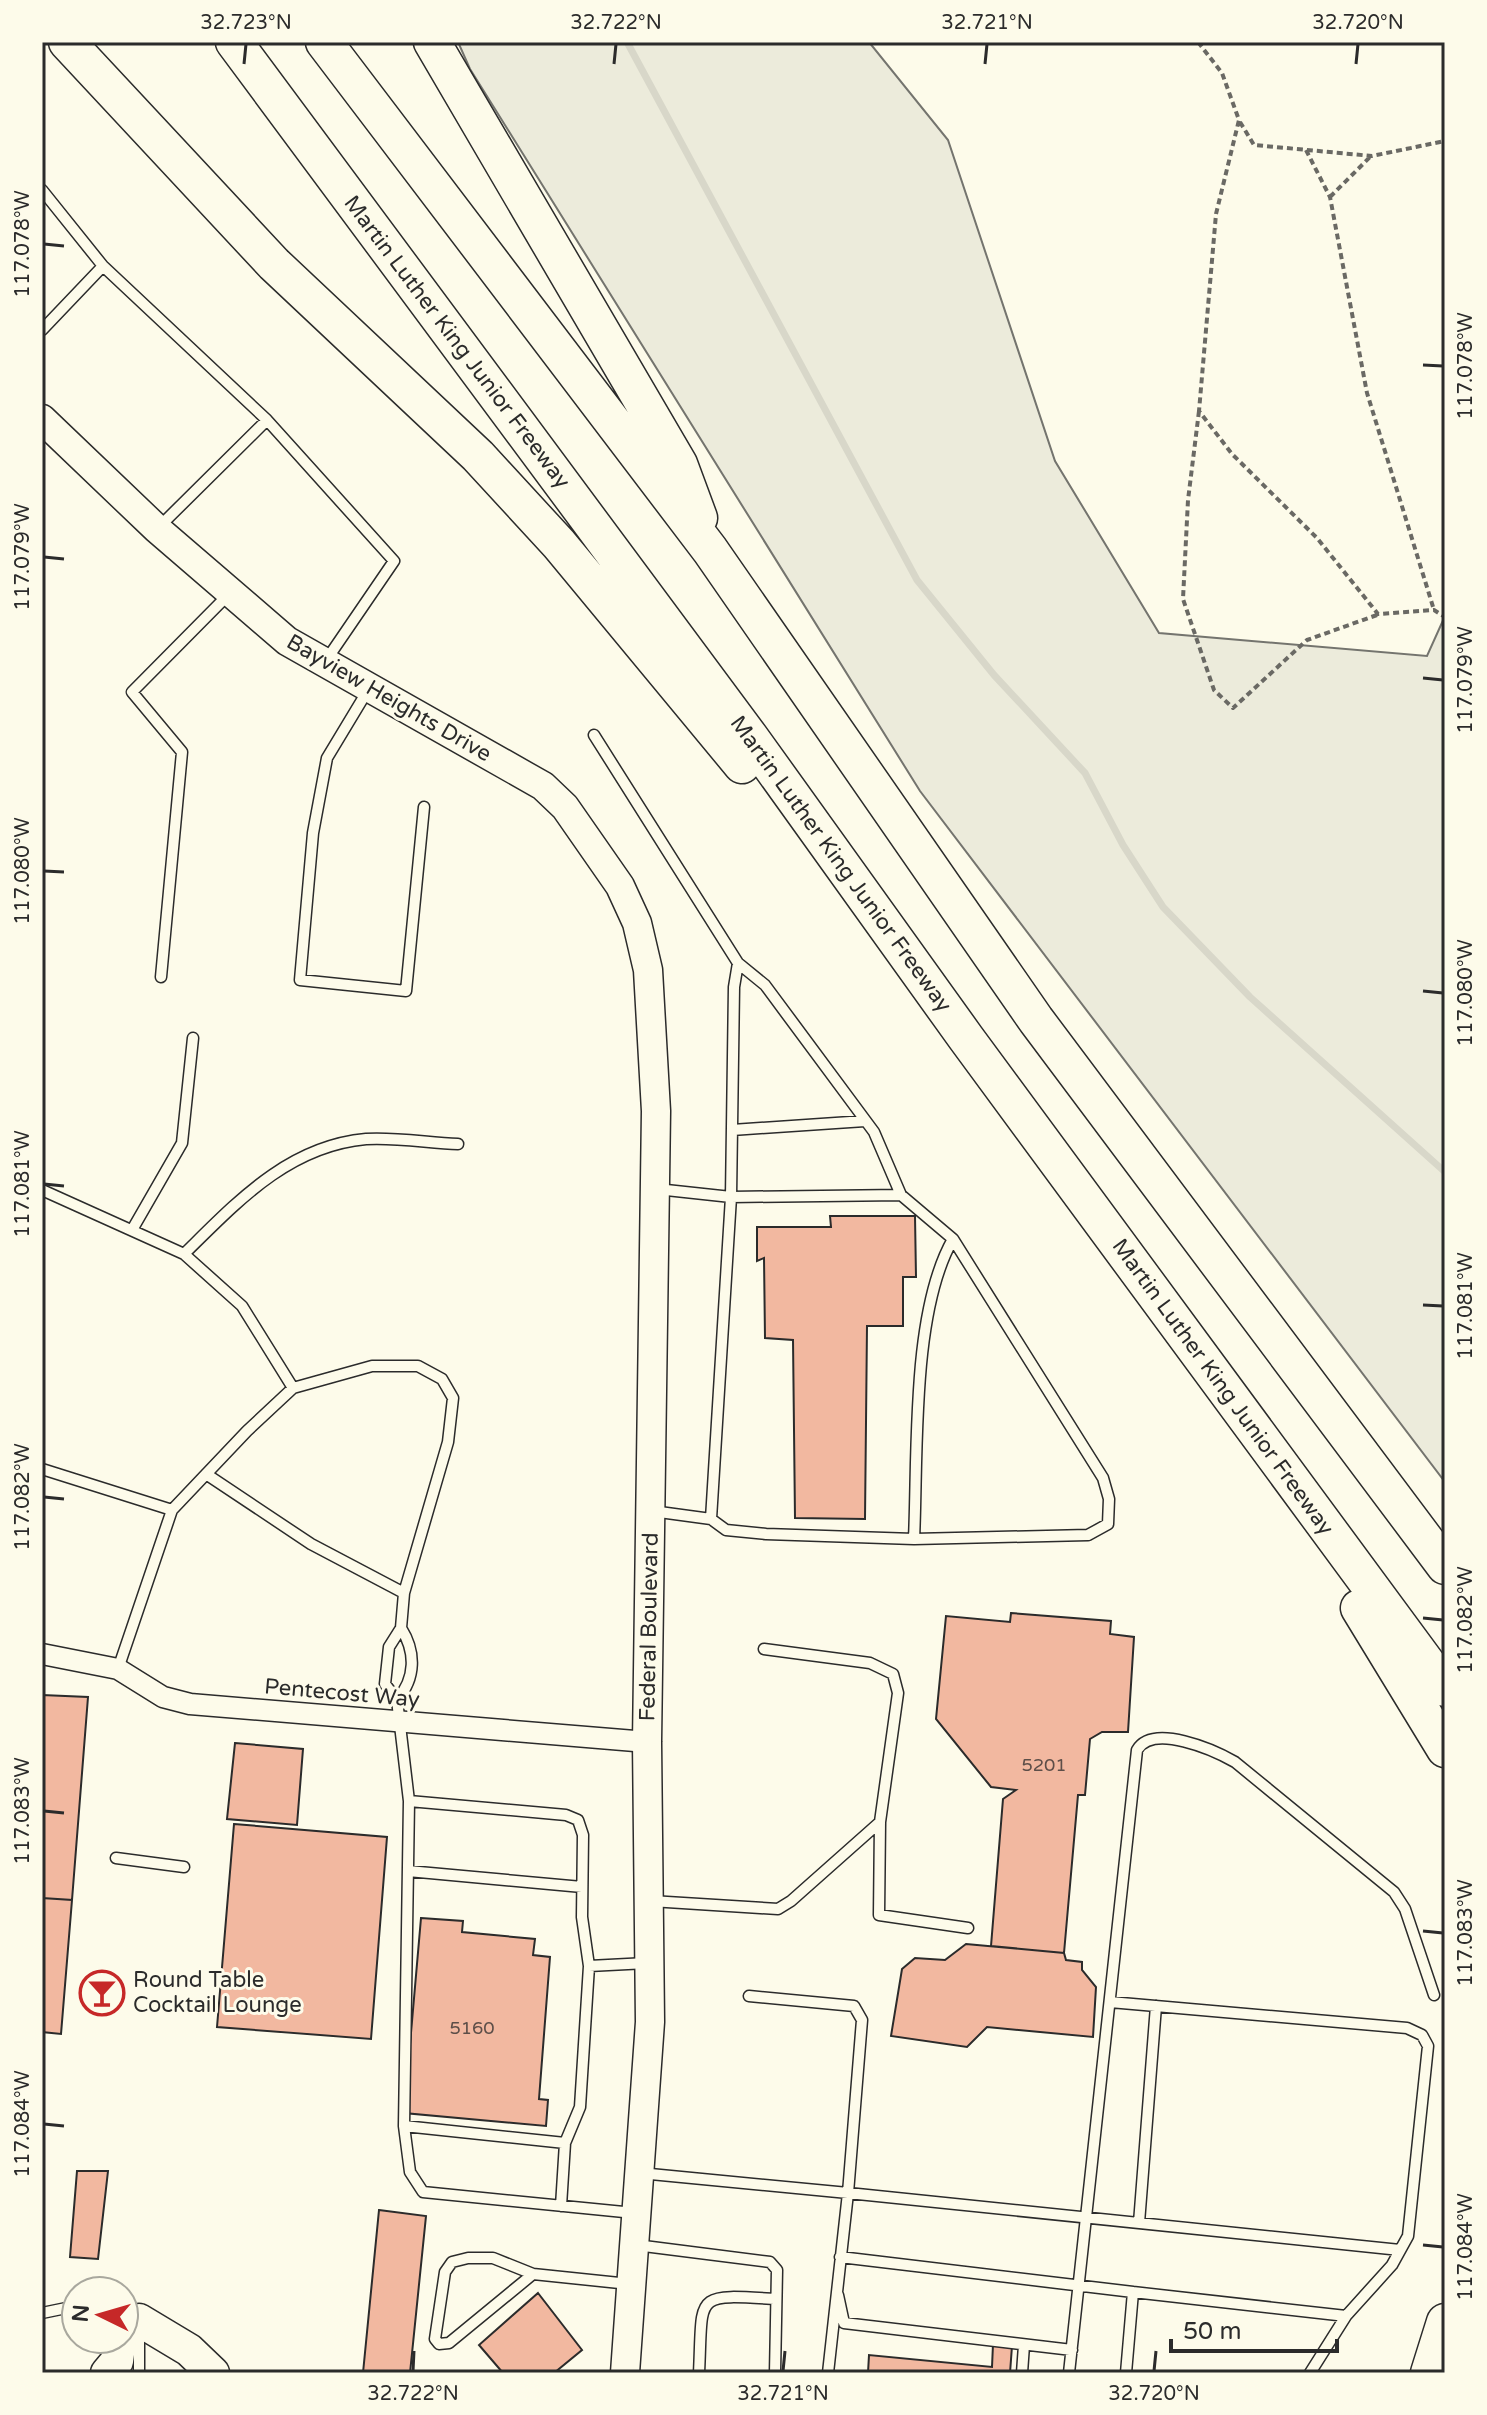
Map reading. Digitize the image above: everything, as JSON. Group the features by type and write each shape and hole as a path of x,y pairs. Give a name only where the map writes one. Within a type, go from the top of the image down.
{"highway":[{"path":"67,42 274,264 478,456 559,544 966,1038"},
{"name":"Martin Luther King Junior Freeway","path":"234,42 750,737 966,1038 1445,1688"},
{"path":"324,42 710,550 1036,1020 1445,1566"},
{"path":"432,42 679,464 710,550"},
{"path":"1225,1389 1445,1749"},
{"path":"1429,2373 1445,2322"}],"main road":[{"name":"Bayview Heights Drive","path":"46,431 287,641 543,786 565,807 620,886"},
{"name":"Federal Boulevard","path":"620,886 637,923 648,970 656,1111 647,1742 650,2022 625,2373"},
{"path":"140,2329 189,2350 213,2373"},
{"path":"107,2373 119,2355"}],"street":[{"name":"Pentecost Way","path":"42,1654 118,1669 163,1697 190,1704 398,1711 647,1742"}],"lane":[{"path":"42,190 103,266 267,420 394,561 324,663"},
{"path":"42,330 103,266"},
{"path":"157,529 267,420"},
{"path":"161,977 182,752 132,692 232,592"},
{"path":"369,688 327,758 313,833 300,980 406,991 424,807"},
{"path":"594,735 738,963 765,985 865,1121 901,1195 953,1239 1103,1478 1109,1499 1108,1524 1088,1535 914,1539 766,1534 726,1530 711,1519 650,1510"},
{"path":"711,1519 731,1197 734,987 738,963"},
{"path":"132,1230 182,1143 193,1038"},
{"path":"732,1130 865,1121"},
{"path":"184,1254 257,1184 300,1156 366,1139 458,1144"},
{"path":"655,1189 731,1197 901,1195"},
{"path":"42,1190 184,1254 242,1306 293,1388"},
{"path":"914,1539 924,1349 938,1264 953,1239"},
{"path":"118,1669 172,1510 293,1388 372,1366 418,1366 442,1379 453,1398 448,1442 404,1593 401,1628 389,1647 385,1684 398,1711 409,1801 404,2126 410,2172 423,2192 636,2213"},
{"path":"42,1469 172,1510"},
{"path":"206,1474 311,1544 404,1593"},
{"path":"398,1711 410,1686 413,1646 401,1628"},
{"path":"764,1649 870,1663 893,1674 898,1693 880,1822 879,1915 968,1928"},
{"path":"1069,2373 1137,1750 1152,1738 1215,1750 1235,1762 1394,1892 1405,1909 1434,1995"},
{"path":"409,1801 566,1815 578,1820 583,1835 582,1887 589,1966 580,2107 565,2143 561,2206"},
{"path":"649,1901 778,1909 880,1822"},
{"path":"116,1858 184,1867"},
{"path":"408,1871 582,1887"},
{"path":"589,1966 649,1963"},
{"path":"749,1996 854,2006 862,2020 848,2193 828,2373"},
{"path":"1110,2002 1407,2028 1422,2035 1428,2046 1408,2236 1392,2265 1346,2316 1310,2373"},
{"path":"1139,2223 1156,2006"},
{"path":"404,2126 565,2143"},
{"path":"639,2173 1400,2250"},
{"path":"634,2245 770,2262 777,2270 775,2373"},
{"path":"840,2257 1079,2288 1346,2316"},
{"path":"533,2274 449,2343 439,2344 435,2339 445,2272 452,2262 468,2258 493,2258 533,2274 631,2285"},
{"path":"836,2282 844,2323 1072,2350"},
{"path":"1126,2373 1133,2292"},
{"path":"699,2373 702,2312 707,2302 719,2295 776,2299"},
{"path":"1022,2373 1024,2345"}],"path":[{"path":"1198,42 1222,73 1239,120 1254,145 1372,156 1445,141"},
{"path":"1239,120 1216,214 1188,500 1183,599 1214,690 1233,708 1307,640 1378,614 1434,610 1445,617"},
{"path":"1306,150 1330,197 1367,393 1434,610"},
{"path":"1330,197 1372,156"},
{"path":"1199,411 1232,454 1317,538 1378,614"}],"shaded area":[{"path":"458,42 869,42 948,140 1055,461 1159,633 1427,656 1445,616 1445,1482 920,791 470,69"}],"building":[{"path":"830,1216 915,1216 916,1277 903,1277 903,1326 867,1326 865,1519 795,1518 793,1340 765,1338 764,1258 757,1261 757,1227 831,1227"},
{"path":"1011,1613 1111,1621 1110,1634 1134,1637 1128,1732 1102,1732 1090,1739 1085,1795 1078,1795 1064,1953 991,1946 1003,1799 1016,1790 991,1787 936,1719 946,1616 1010,1622"},
{"path":"42,1695 88,1697 72,1900 42,1898"},
{"path":"235,1743 303,1749 297,1825 227,1819"},
{"path":"234,1824 387,1837 371,2039 217,2027"},
{"path":"42,1898 72,1900 61,2034 42,2032"},
{"path":"421,1918 463,1921 462,1932 535,1939 533,1955 550,1957 539,2099 548,2100 546,2126 404,2113"},
{"path":"966,1944 1064,1953 1066,1960 1082,1962 1082,1970 1096,1987 1093,2037 987,2027 967,2047 891,2036 902,1969 915,1958 945,1960"},
{"path":"77,2171 108,2171 98,2259 70,2257"},
{"path":"379,2210 426,2216 410,2373 363,2373"},
{"path":"538,2293 582,2350 554,2373 503,2373 479,2345"},
{"path":"993,2344 1012,2346 1010,2373 868,2373 869,2355 992,2367"}],"waterway":[{"path":"627,42 917,580 994,675 1085,773 1123,845 1163,907 1250,997 1445,1172"}],"place":[{"name":"Round Table Cocktail Lounge","path":"102,1993"}]}
